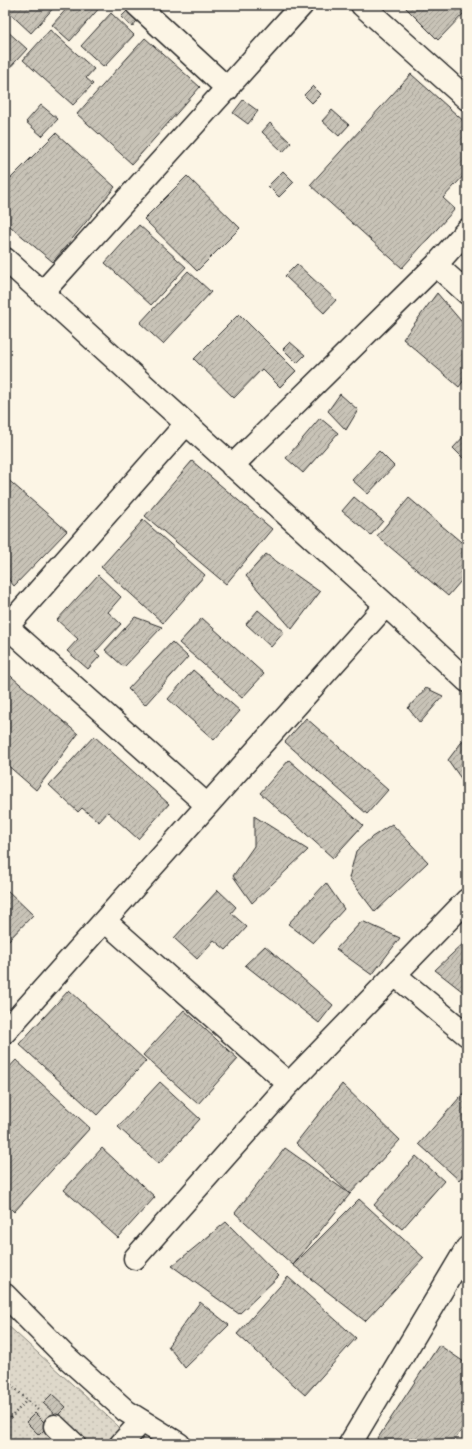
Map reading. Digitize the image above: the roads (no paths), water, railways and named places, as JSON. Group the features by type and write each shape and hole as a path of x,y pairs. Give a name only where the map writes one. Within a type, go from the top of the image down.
{"street":[{"path":"137,5 228,89"},
{"path":"42,293 228,89 302,5"},
{"path":"362,5 467,100"},
{"path":"232,466 436,265 467,230"},
{"path":"5,259 386,605 467,681"},
{"path":"436,265 467,293"},
{"path":"186,424 6,627 207,805"},
{"path":"5,1032 386,605"},
{"path":"135,1258 288,1084 467,900"},
{"path":"105,921 288,1084"},
{"path":"395,975 467,1035"},
{"path":"350,1444 467,1248"},
{"path":"5,1295 63,1354 126,1411 179,1444"},
{"path":"121,1444 142,1421"},
{"path":"55,1426 74,1444"}]}
